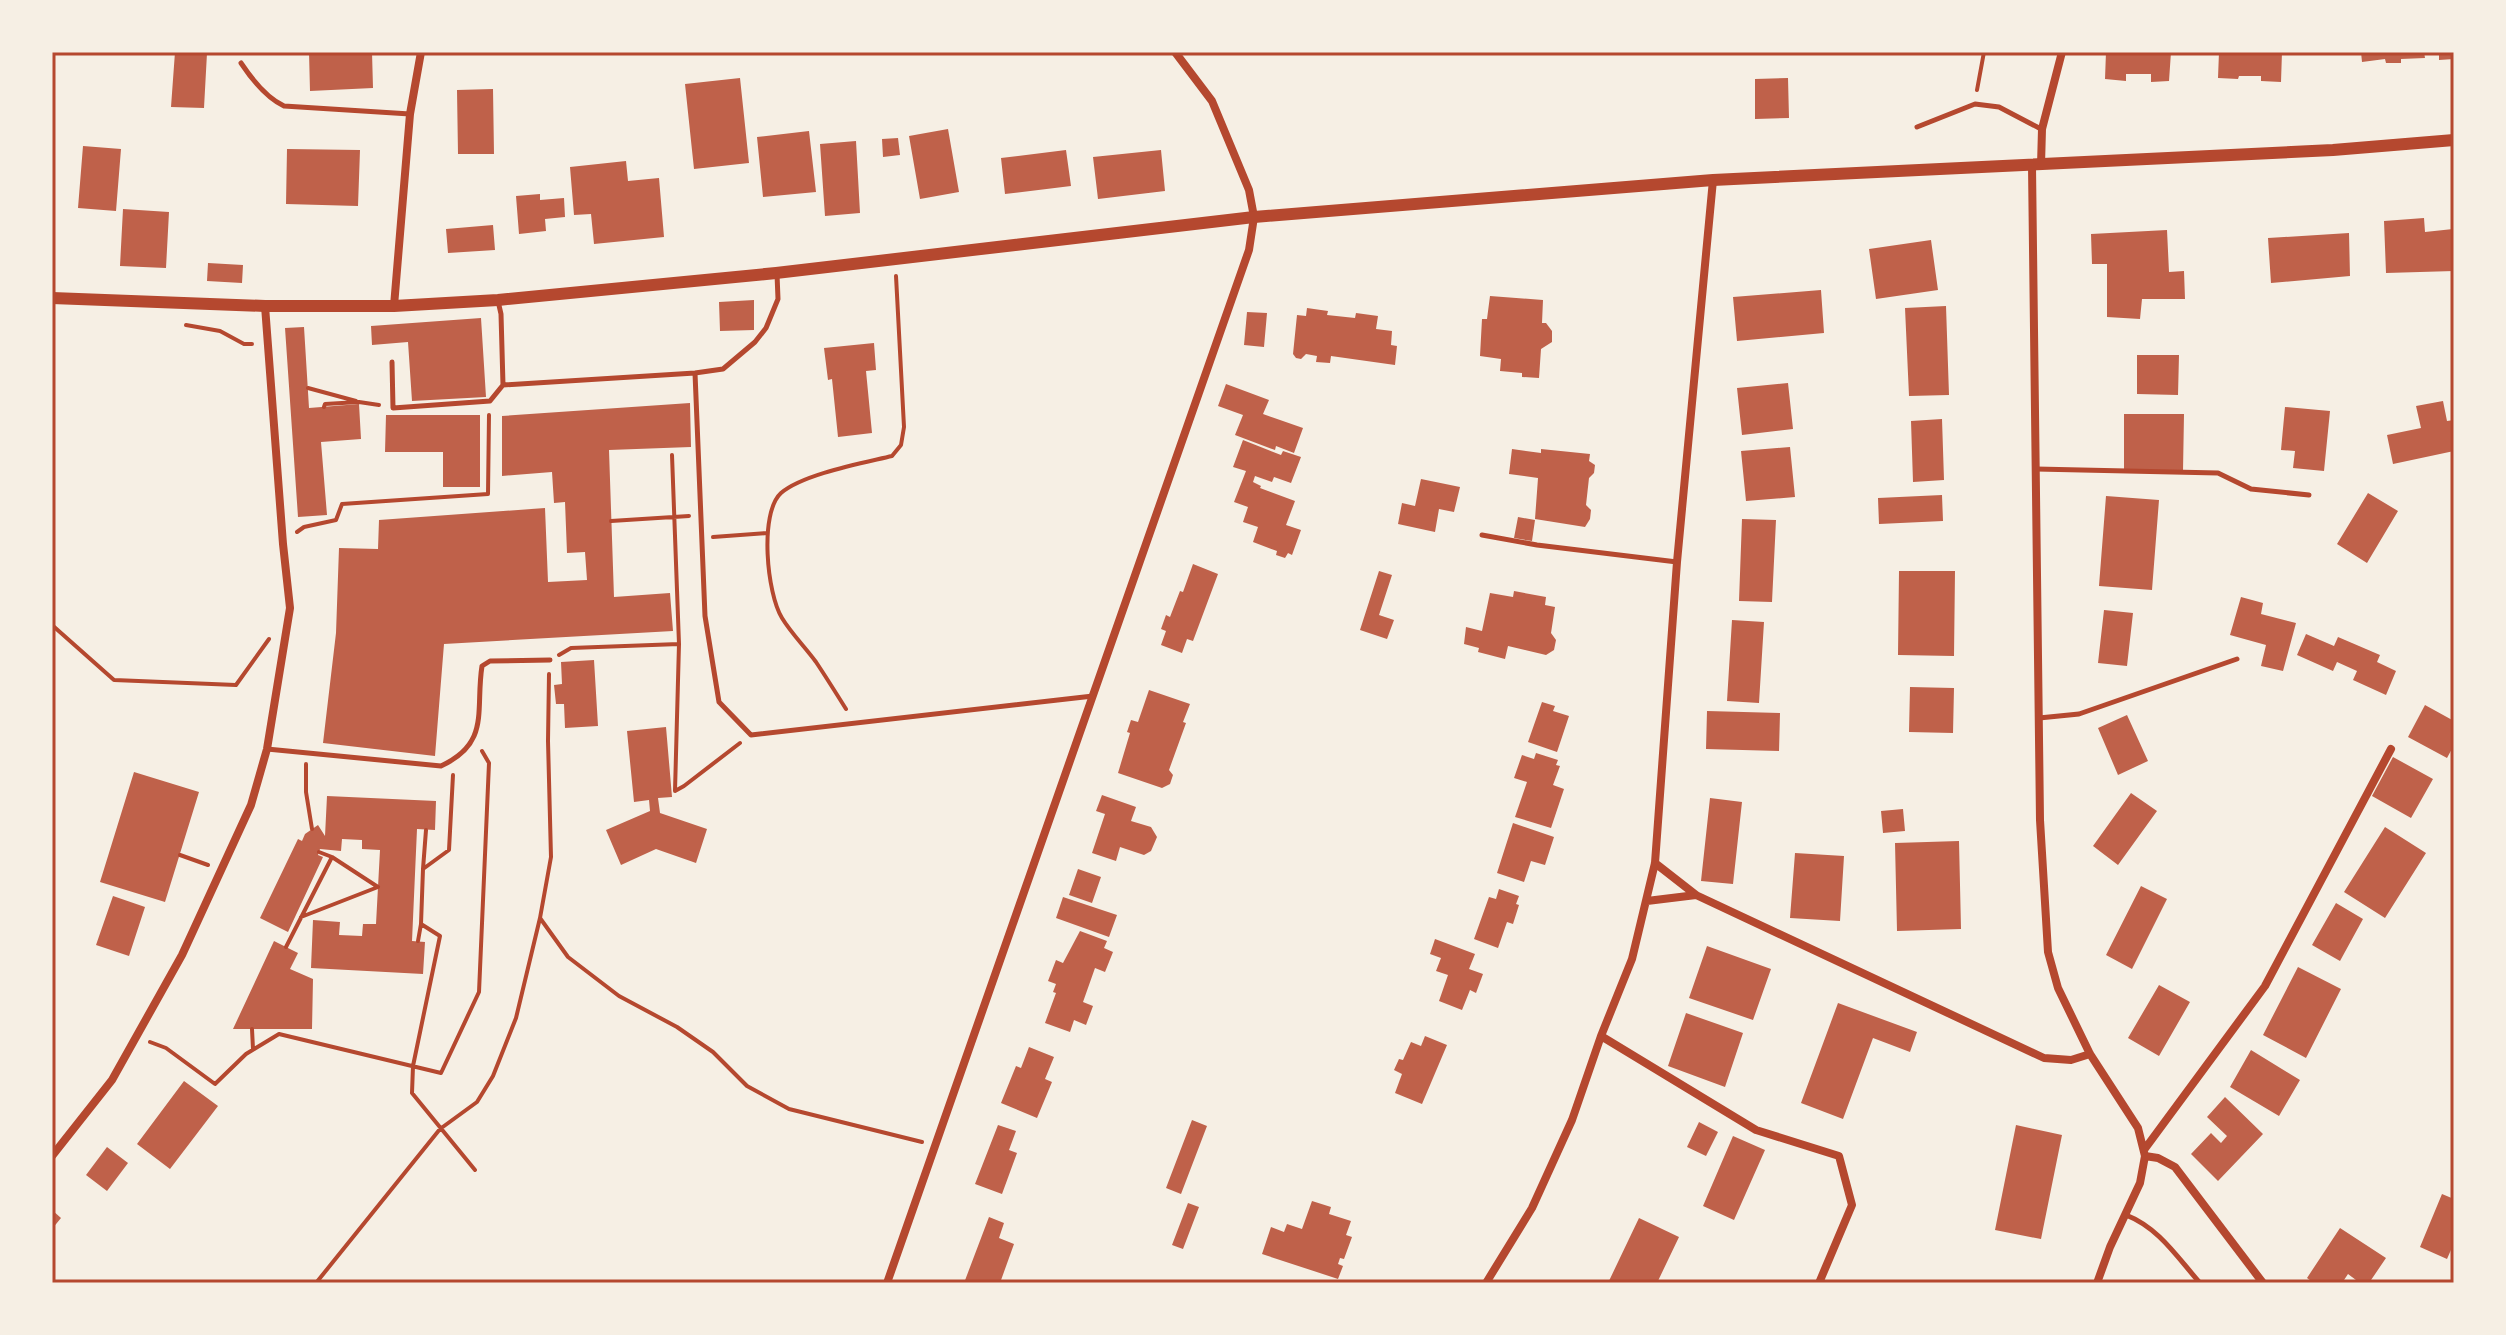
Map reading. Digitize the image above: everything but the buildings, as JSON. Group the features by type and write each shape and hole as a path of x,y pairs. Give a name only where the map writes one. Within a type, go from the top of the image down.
{"street":[{"path":"394,306 410,114 421,52"},
{"path":"887,1283 1249,250 1254,217 1249,190 1212,101 1175,52"},
{"path":"2062,52 2042,129 2037,165 2035,469 2040,820 2048,952 2058,988 2090,1054 2138,1128 2145,1153 2140,1183 2097,1283"},
{"path":"52,298 265,306 394,306 498,300 776,273 1254,217 1713,180 2333,150 2454,140"},
{"path":"1486,1283 1532,1208 1572,1120 1632,959 1655,863 1677,562 1713,180"},
{"path":"52,1156 112,1080 207,903 251,805 267,749 290,608 265,306"},
{"path":"2145,1153 2265,986 2391,749"},
{"path":"1655,863 1696,895 2044,1058 2071,1060 2090,1054"},
{"path":"1647,901 1696,895"},
{"path":"1601,1036 1756,1130 1839,1156 1852,1205 1819,1283"},
{"path":"2145,1153 2175,1167 2263,1283"}],"lane":[{"path":"241,63 249,76 284,106 410,114"},
{"path":"1917,127 1975,104 1999,107 2042,129"},
{"path":"503,385 723,369 755,342 766,328 778,299 776,273"},
{"path":"392,362 393,408 490,401 503,385 498,300"},
{"path":"695,373 705,616 719,702 751,735 1094,696"},
{"path":"2035,469 2218,473 2251,489 2309,495"},
{"path":"1482,535 1677,562"},
{"path":"2039,718 2079,714 2237,659"},
{"path":"267,749 441,766 462,756 474,738 480,710 482,666 490,661 550,660"},
{"path":"2126,1215 2154,1231 2200,1283"}],"path":[{"path":"1975,104 1984,52"},
{"path":"855,723 781,616 773,597 767,533 771,506 782,493 805,480 892,456 901,445 904,427 895,258"},
{"path":"186,325 220,331 244,344 254,344"},
{"path":"308,388 359,402"},
{"path":"283,544 304,527 336,520 342,504 488,494 490,401"},
{"path":"324,407 325,404 367,402"},
{"path":"672,455 679,644 675,791 751,735"},
{"path":"611,521 675,518"},
{"path":"702,537 767,533"},
{"path":"52,625 114,680 236,685 272,634"},
{"path":"316,1283 440,1129 477,1102 493,1076 516,1018 551,857 548,741 550,660 571,648 679,644"},
{"path":"136,1037 166,1048 215,1084 253,1049 279,1034 441,1073 479,992 489,763 474,738"},
{"path":"307,753 306,792 312,829"},
{"path":"423,869 449,850 454,761"},
{"path":"418,941 426,830"},
{"path":"301,917 378,887 319,852"},
{"path":"180,855 214,867 212,872"},
{"path":"286,947 332,857"},
{"path":"540,918 568,957 619,996 677,1027 701,1044 747,1086 789,1109 919,1141"},
{"path":"421,924 440,936 413,1066 412,1093 475,1170"},
{"path":"252,1029 253,1049"}]}
